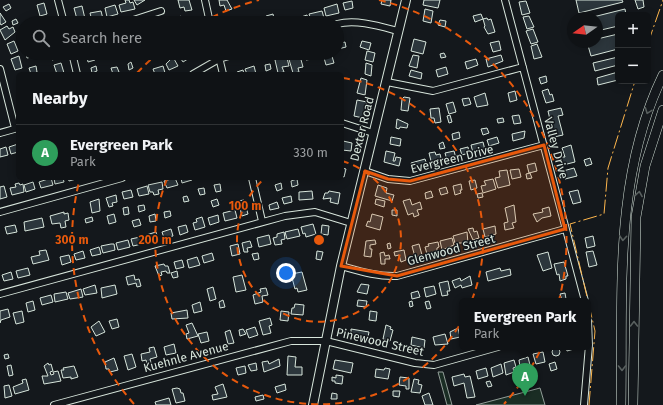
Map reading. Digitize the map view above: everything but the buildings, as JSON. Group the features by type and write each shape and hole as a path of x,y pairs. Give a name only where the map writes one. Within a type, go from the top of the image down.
{"highway":[{"path":"621,405 622,257 627,196 634,158 645,121 663,75"},
{"path":"633,405 636,217 646,166 663,110"}],"main road":[{"name":"Dexter Road","path":"313,405 341,266 406,0"}],"street":[{"path":"58,0 62,16"},
{"path":"205,0 208,16"},
{"name":"Valley Drive","path":"505,0 584,298"},
{"path":"148,16 161,12"},
{"path":"344,24 375,25 398,31"},
{"path":"74,60 77,72"},
{"path":"196,72 212,60"},
{"path":"219,60 222,72"},
{"path":"387,82 432,91 523,67"},
{"path":"0,68 16,124"},
{"path":"344,124 373,133"},
{"path":"0,133 16,128"},
{"name":"Evergreen Drive","path":"365,171 388,179 410,181 544,145"},
{"path":"0,212 115,180"},
{"path":"252,180 262,221"},
{"path":"0,294 262,221 285,216 315,212 351,223"},
{"name":"Glenwood Street","path":"341,266 363,272 397,276 565,229"},
{"name":"Pinewood Street","path":"326,341 415,363 434,365 487,350"},
{"name":"Kuehnle Avenue","path":"54,405 275,344 326,341"},
{"path":"584,405 589,350"}],"highlighted area":[{"path":"544,145 565,229 397,276 341,266 365,171 388,179 410,181"}],"green space":[{"path":"438,372 443,372 452,405 447,405"},
{"path":"540,388 545,405 476,405"}],"power":[{"path":"651,34 663,0"},
{"path":"587,298 570,224 604,214 608,168 634,84"},
{"path":"589,405 595,331 591,314"}],"place":[{"name":"Evergreen Park","path":"525,396"}]}
